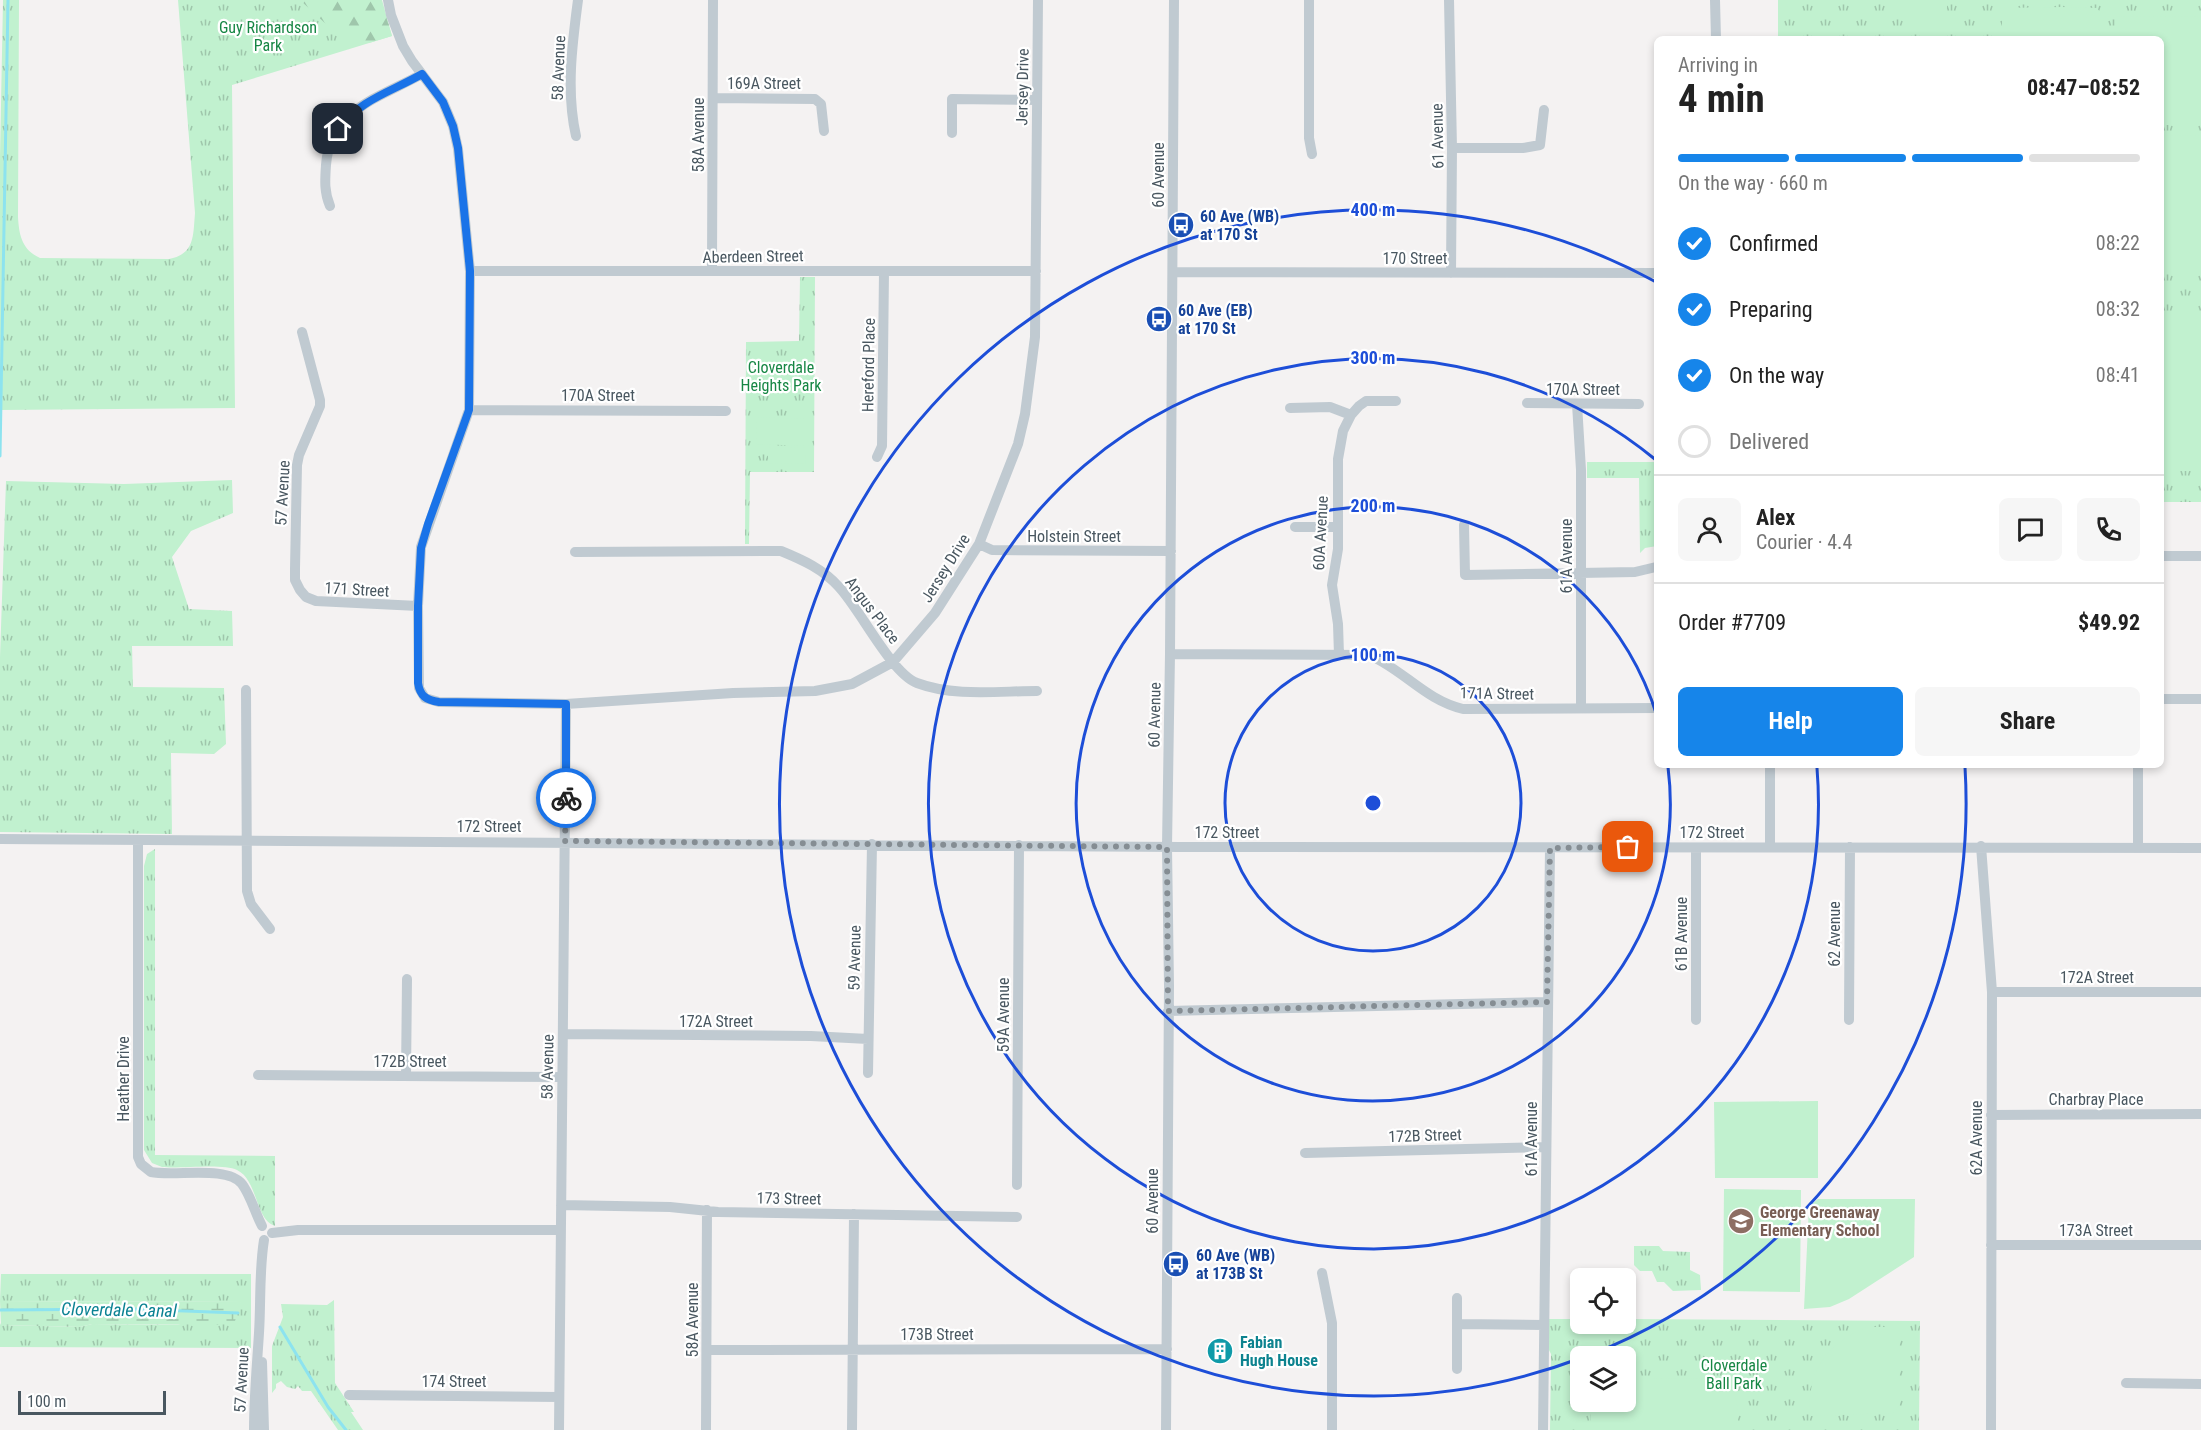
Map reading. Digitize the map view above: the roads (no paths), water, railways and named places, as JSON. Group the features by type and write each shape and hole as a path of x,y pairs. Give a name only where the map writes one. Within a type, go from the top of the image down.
{"street":[{"path":"388,0 396,30 412,61 443,102 453,126 458,148 470,271 469,410 424,536 419,559 418,606"},
{"name":"58 Avenue","path":"576,136 572,117 572,50 578,0"},
{"name":"58A Avenue","path":"712,270 713,0"},
{"name":"Jersey Drive","path":"418,606 418,683 420,692 425,698 439,702 566,704 733,693 815,691 852,684 893,662 935,613 979,544 1018,444 1025,414 1035,337 1038,0"},
{"name":"60 Avenue","path":"1166,1430 1167,847 1174,0"},
{"path":"1309,0 1309,138 1312,153"},
{"name":"61 Avenue","path":"1449,0 1452,148 1451,273"},
{"path":"1715,0 1716,36"},
{"path":"330,206 326,195 326,159 338,129 347,117 363,104 422,74"},
{"name":"169A Street","path":"714,98 814,99 821,104 824,130"},
{"path":"952,133 952,99 1036,100"},
{"path":"1452,148 1523,148 1540,144 1544,110"},
{"name":"Aberdeen Street","path":"470,271 1035,271"},
{"name":"Hereford Place","path":"877,457 882,446 884,271"},
{"name":"170 Street","path":"1173,272 1654,273"},
{"name":"57 Avenue","path":"300,590 295,580 295,476 299,455 318,412 320,400 302,332"},
{"path":"1290,408 1330,406 1351,416 1366,401 1396,401"},
{"name":"170A Street","path":"1527,403 1639,404"},
{"name":"61A Avenue","path":"1577,404 1581,470 1581,708"},
{"name":"170A Street","path":"469,410 726,411"},
{"name":"60A Avenue","path":"1339,655 1338,624 1332,585 1338,549 1338,459 1343,431 1351,416"},
{"path":"1464,525 1465,574 1581,574 1635,572 1654,567"},
{"path":"1295,527 1338,527"},
{"name":"Holstein Street","path":"979,544 992,550 1171,551"},
{"name":"Angus Place","path":"575,552 781,551 811,563 840,587 893,662 914,682 943,690 1037,692"},
{"path":"2164,556 2201,556"},
{"name":"171 Street","path":"300,590 306,597 316,601 418,606"},
{"name":"171A Street","path":"1170,654 1370,655 1386,662 1445,705 1463,709 1654,708"},
{"path":"246,690 247,891 251,904 270,929"},
{"path":"2164,699 2201,699"},
{"name":"58 Avenue","path":"559,1430 566,704"},
{"path":"1770,768 1770,847"},
{"path":"2138,768 2138,847"},
{"name":"172 Street","path":"0,839 565,841 1167,847 2201,848"},
{"name":"Heather Drive","path":"138,840 138,1157 141,1164 151,1172 217,1174 237,1179 245,1189 262,1226 269,1227 268,1237"},
{"name":"59 Avenue","path":"868,1073 872,844"},
{"name":"59A Avenue","path":"1017,1185 1019,845"},
{"name":"62A Avenue","path":"1981,846 1992,992 1991,1430"},
{"name":"62 Avenue","path":"1849,1020 1850,847"},
{"name":"61A Avenue","path":"1543,1430 1550,848"},
{"name":"61B Avenue","path":"1696,848 1696,1020"},
{"path":"406,1076 407,979"},
{"name":"172A Street","path":"1992,992 2201,992"},
{"path":"1168,1011 1547,1002"},
{"name":"172A Street","path":"563,1034 811,1036 868,1039"},
{"name":"172B Street","path":"258,1075 562,1077"},
{"name":"Charbray Place","path":"1991,1115 2201,1114"},
{"name":"172B Street","path":"1305,1153 1546,1147"},
{"name":"173 Street","path":"561,1205 1017,1217"},
{"name":"58A Avenue","path":"706,1430 707,1210"},
{"path":"852,1430 854,1214"},
{"path":"268,1237 298,1230 560,1230"},
{"name":"57 Avenue","path":"254,1430 260,1265 268,1237"},
{"name":"173A Street","path":"1991,1245 2201,1245"},
{"path":"1322,1274 1330,1304 1332,1323 1332,1430"},
{"path":"1456,1369 1457,1298"},
{"path":"1458,1324 1544,1325"},
{"name":"57 Avenue","path":"259,1332 264,1430"},
{"name":"173B Street","path":"706,1350 1167,1349"},
{"path":"2126,1383 2201,1384"},
{"name":"174 Street","path":"348,1395 559,1397"}],"waterway":[{"name":"Cloverdale Canal","path":"0,456 8,0"},
{"name":"Cloverdale Canal","path":"0,1310 132,1309 238,1313"},
{"name":"Cloverdale Canal","path":"280,1327 328,1407 346,1430"}],"place":[{"name":"60 Ave (WB) at 170 St","path":"1181,225"},
{"name":"60 Ave (EB) at 170 St","path":"1159,319"},
{"name":"George Greenaway Elementary School","path":"1741,1221"},
{"name":"60 Ave (WB) at 173B St","path":"1176,1264"},
{"name":"Fabian Hugh House","path":"1220,1351"}],"park label":[{"name":"Guy Richardson Park","path":"268,36"},
{"name":"Cloverdale Heights Park","path":"781,376"},
{"name":"Cloverdale Ball Park","path":"1734,1374"}]}
